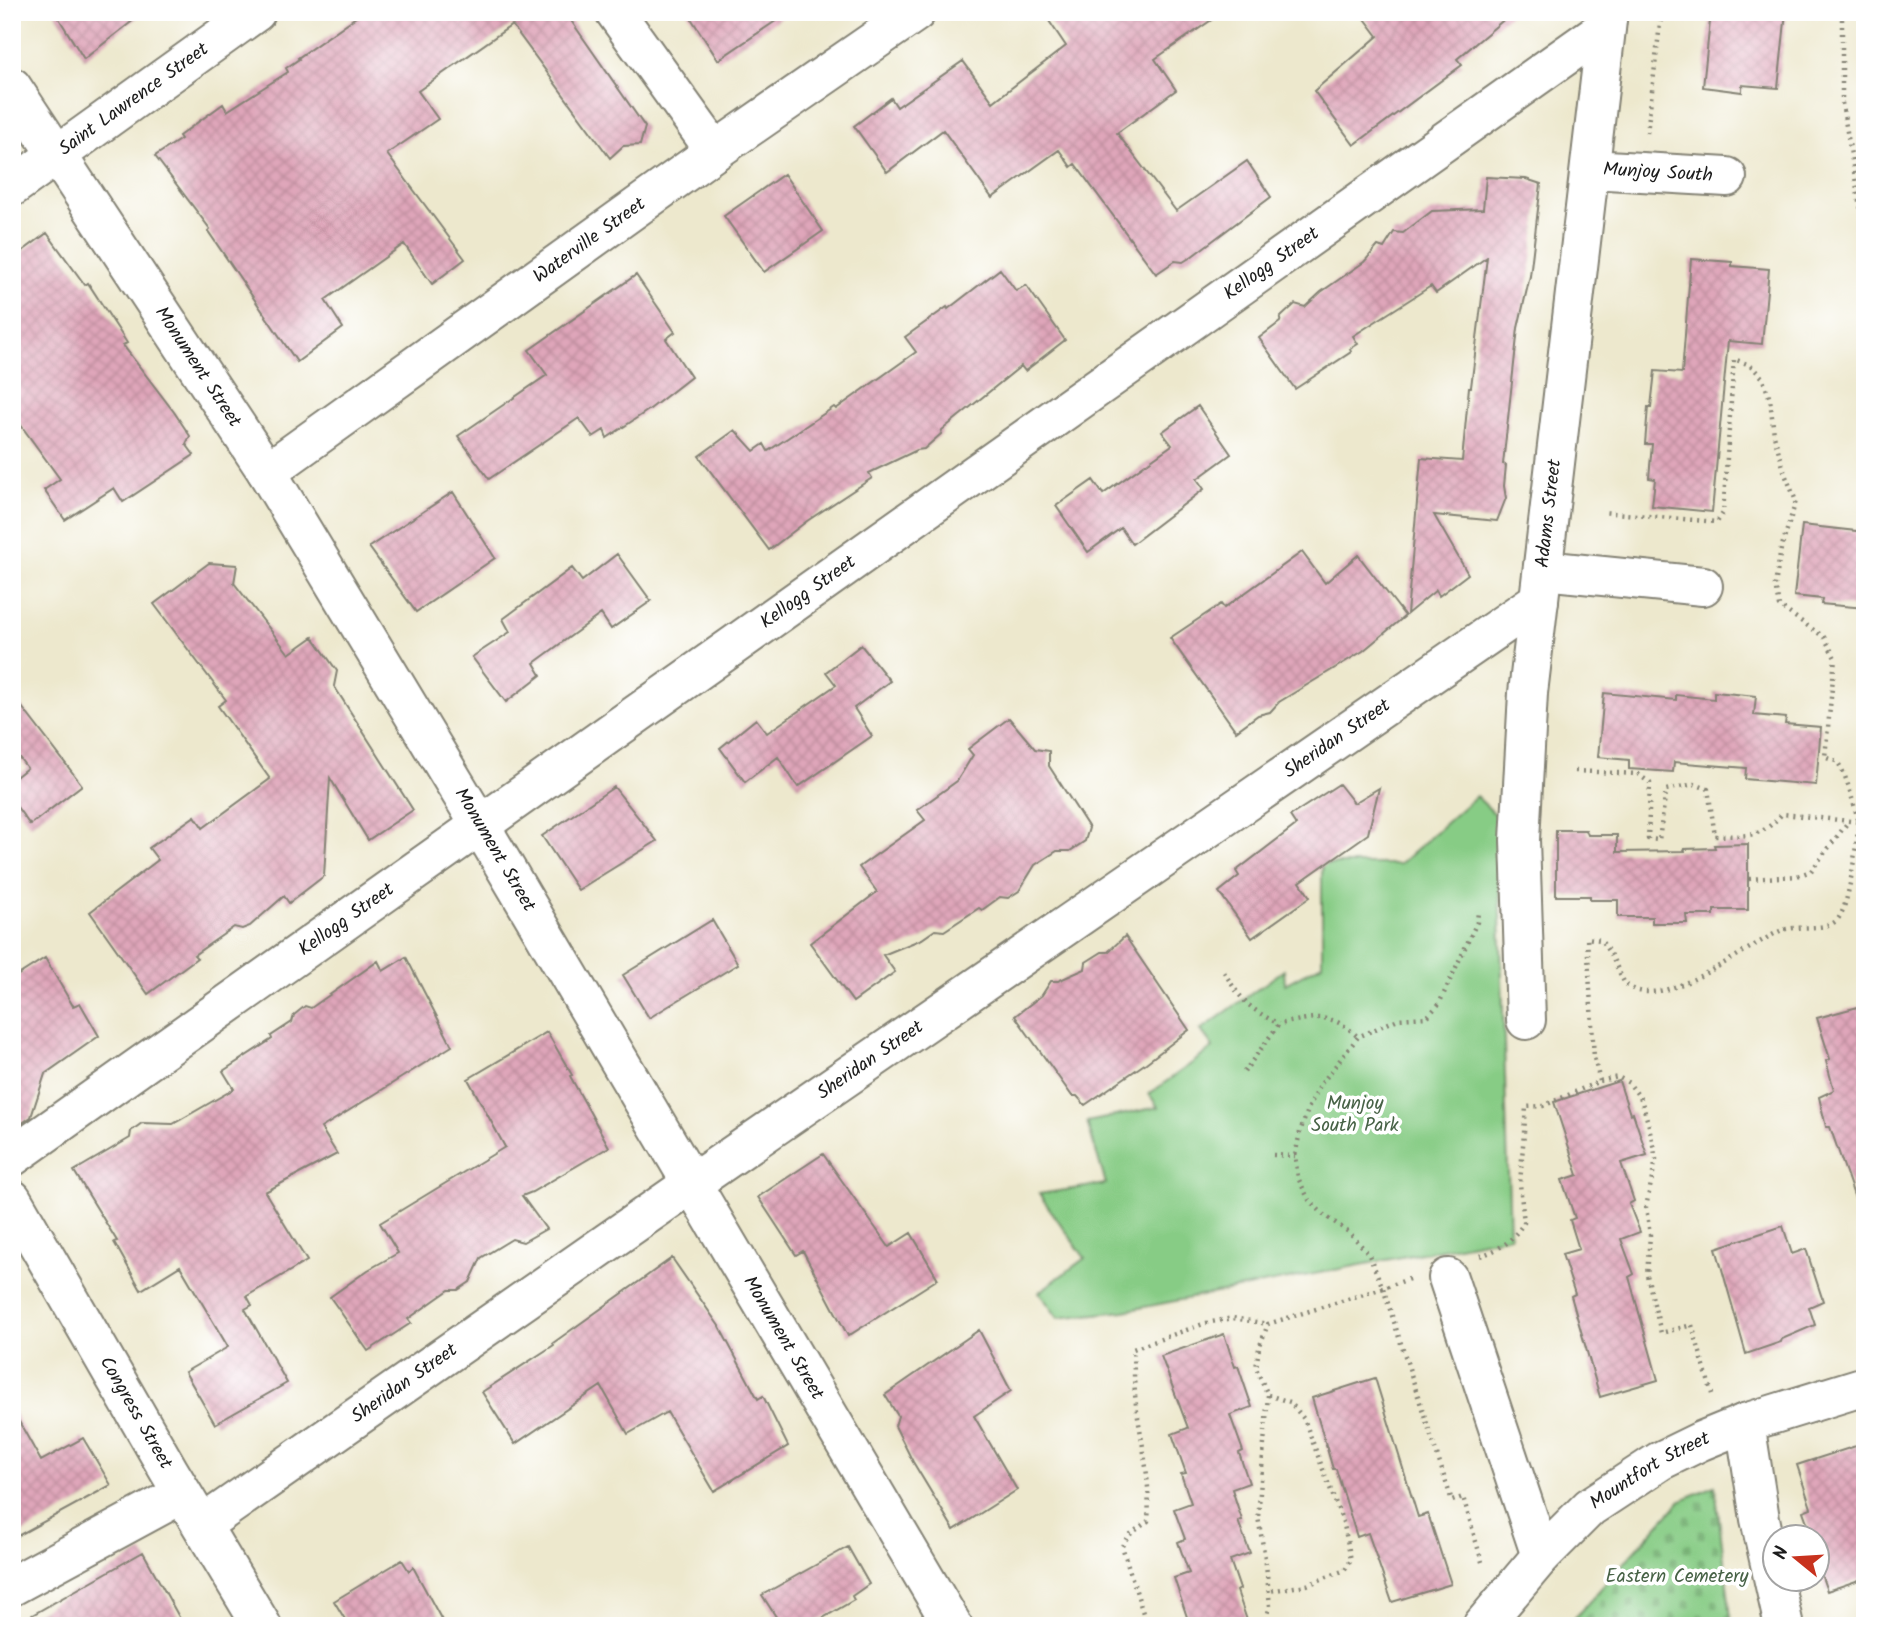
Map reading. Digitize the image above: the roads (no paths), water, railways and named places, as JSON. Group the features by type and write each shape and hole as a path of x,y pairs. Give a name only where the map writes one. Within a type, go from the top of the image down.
{"street":[{"name":"Saint Lawrence Street","path":"12,187 256,12"},
{"path":"615,12 715,151"},
{"name":"Waterville Street","path":"267,472 715,151 916,12"},
{"name":"Adams Street","path":"1526,1020 1520,840 1528,693 1607,20"},
{"name":"Kellogg Street","path":"12,1157 1607,20"},
{"name":"Monument Street","path":"12,87 267,472 480,825 953,1626"},
{"name":"Munjoy South","path":"1590,169 1727,177"},
{"path":"1541,585 1703,586"},
{"name":"Sheridan Street","path":"202,1525 1541,585"},
{"name":"Congress Street","path":"12,1199 182,1494 262,1626"},
{"path":"1448,1270 1541,1556"},
{"name":"Mountfort Street","path":"1482,1626 1541,1556 1590,1507 1660,1461 1745,1423 1865,1386"},
{"path":"1745,1423 1760,1519 1784,1626"},
{"path":"12,1586 182,1494"}],"park label":[{"name":"Munjoy South Park","path":"1355,1115"},
{"name":"Eastern Cemetery","path":"1677,1577"}]}
